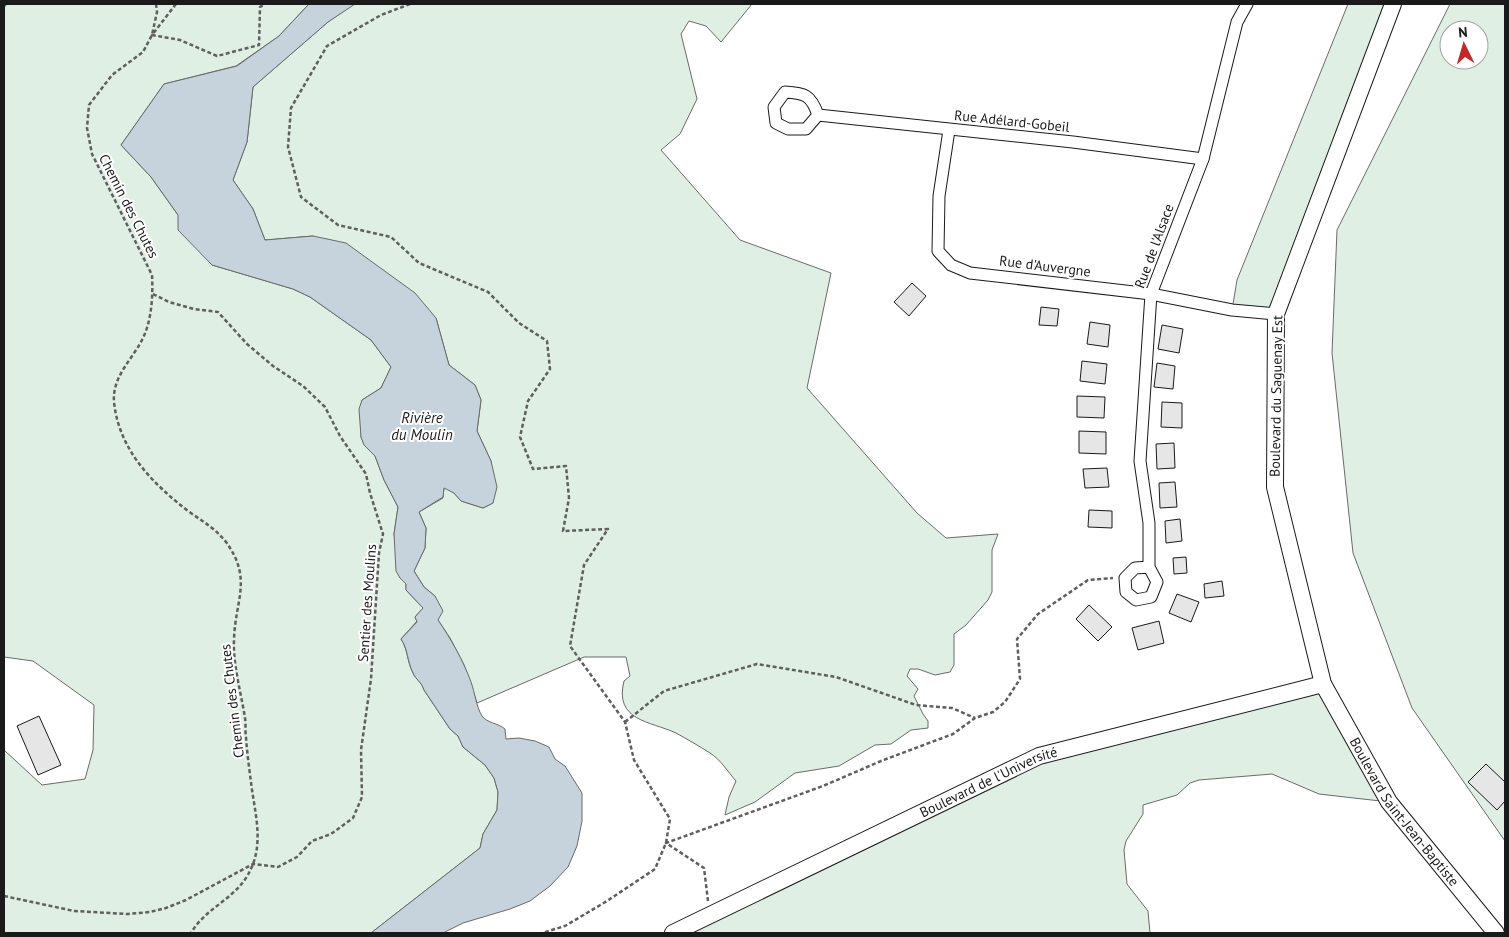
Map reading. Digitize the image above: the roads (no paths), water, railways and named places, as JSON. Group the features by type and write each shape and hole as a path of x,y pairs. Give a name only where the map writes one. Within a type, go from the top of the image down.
{"main road":[{"name":"Boulevard du Saguenay Est","path":"1323,684 1275,487 1276,314 1393,4"},
{"name":"Boulevard de l'Université","path":"673,933 1039,756 1323,684"},
{"name":"Boulevard Saint-Jean-Baptiste","path":"1323,684 1389,802 1496,933"}],"street":[{"name":"Rue de l'Alsace","path":"1149,568 1135,568 1125,578 1126,592 1136,600 1152,597 1157,582 1149,568 1149,523 1140,462 1152,294 1203,159 1237,22 1247,4"},
{"name":"Rue Adélard-Gobeil","path":"818,115 1073,142 1203,159"},
{"name":"Rue d'Auvergne","path":"948,130 939,196 938,251 951,266 970,273 1152,294 1232,310 1276,314"}],"water":[{"name":"Rivière du Moulin","path":"309,4 355,4 328,22 253,87 247,142 233,180 253,209 265,240 313,236 346,243 415,293 436,318 449,365 475,385 481,400 477,431 491,461 497,487 493,503 483,508 461,501 454,493 444,488 443,497 419,512 426,528 425,548 414,571 424,587 435,596 443,611 438,620 464,666 482,716 505,729 506,739 519,738 535,741 549,747 555,759 565,766 582,793 582,821 577,846 568,867 550,886 530,901 463,923 443,933 371,933 480,848 483,834 497,810 498,792 494,778 485,765 463,747 458,736 450,729 414,675 401,639 417,622 415,617 423,608 406,590 406,584 396,571 394,534 398,507 384,480 375,456 364,445 361,437 359,409 362,400 381,388 391,367 371,340 310,297 293,289 212,265 178,230 178,215 151,177 121,145 164,84 237,66 279,36"}]}
